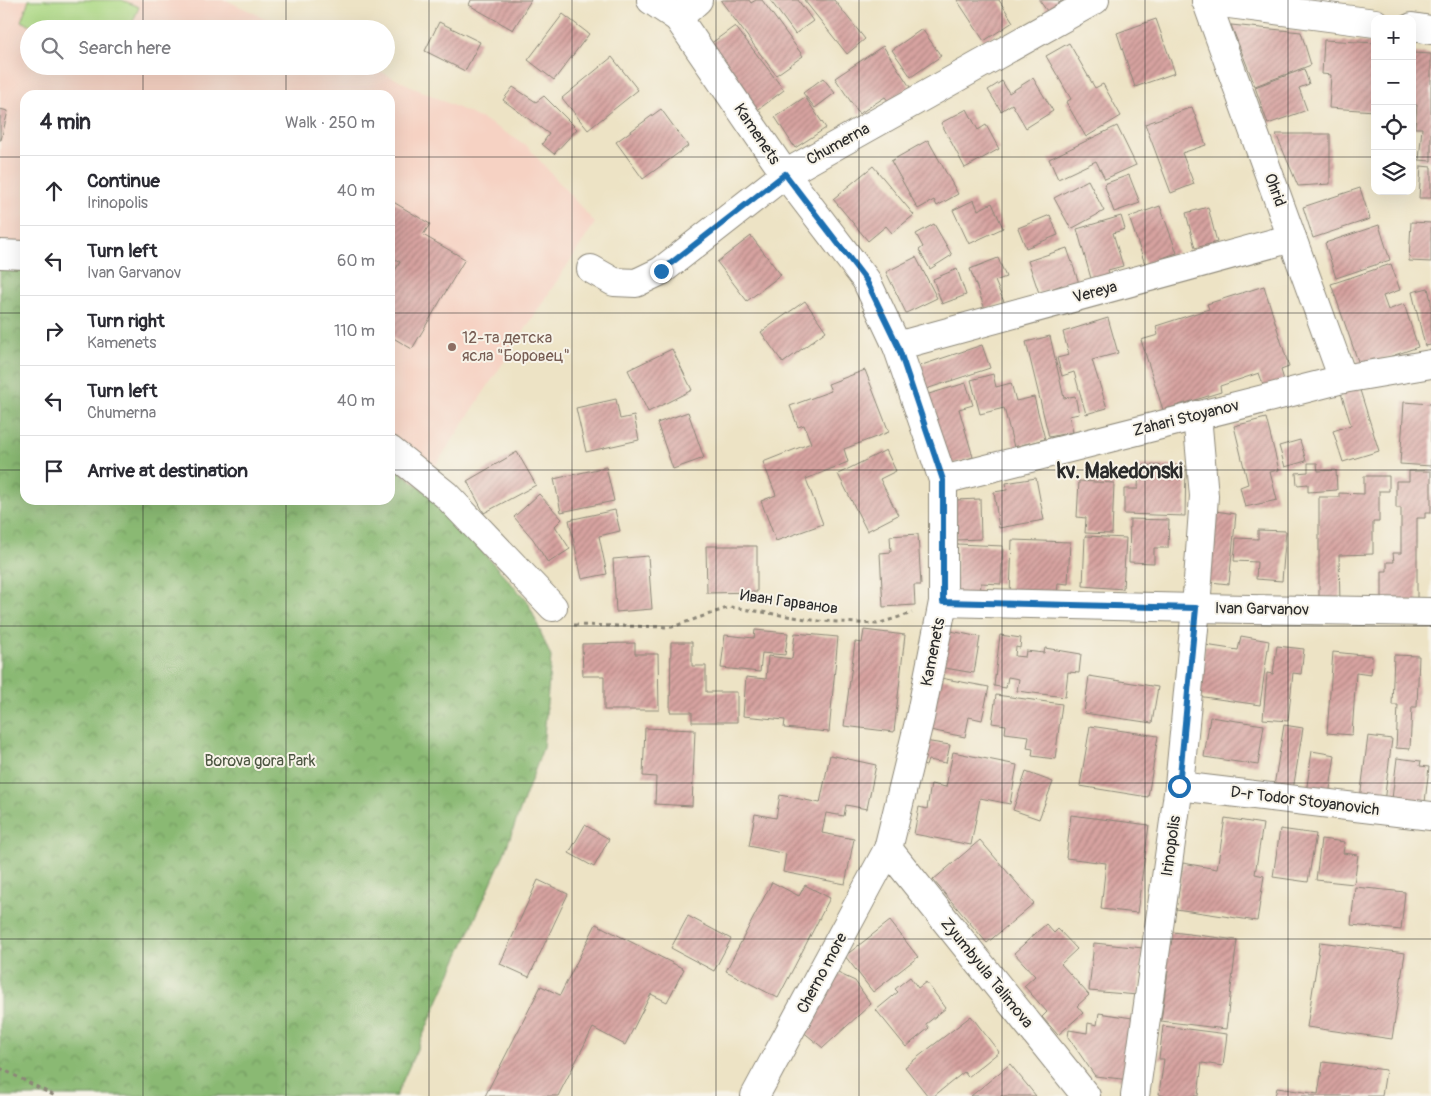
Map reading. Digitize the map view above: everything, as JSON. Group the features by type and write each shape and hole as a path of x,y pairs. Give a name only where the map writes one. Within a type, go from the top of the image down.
{"street":[{"name":"Kamenets","path":"651,0 678,18 785,174 866,280 898,346 943,480 943,602 920,718 888,849"},
{"path":"678,18 698,0"},
{"name":"Chumerna","path":"592,268 614,282 636,283 661,271 785,174 1095,0"},
{"path":"1206,0 1371,22"},
{"name":"Ohrid","path":"1206,0 1344,379"},
{"path":"1416,28 1431,30"},
{"name":"Vereya","path":"898,346 1292,238"},
{"path":"0,254 20,255"},
{"name":"Zahari Stoyanov","path":"943,480 1344,379 1431,364"},
{"name":"Irinopolis","path":"1135,1096 1179,786 1196,608 1204,496 1197,415"},
{"path":"395,454 446,495 553,607"},
{"name":"Ivan Garvanov","path":"943,602 1431,612"},
{"name":"D-r Todor Stoyanovich","path":"1179,786 1431,816"},
{"name":"Cherno more","path":"755,1096 888,849"},
{"name":"Zyumbyula Talimova","path":"888,849 1086,1096"}],"path":[{"name":"Иван Гарванов","path":"553,607 562,625 672,627 730,607 819,621 878,624 943,602"},
{"path":"0,1068 55,1096"}],"shaded area":[{"name":"12-та детска ясла \"Боровец\"","path":"0,0 226,0 269,20 20,20 20,75 387,75 486,121 526,145 595,223 419,491 395,474 395,90 20,90 20,265 0,264"}],"green space":[{"path":"29,0 122,0 139,7 134,20 21,20"},
{"name":"Borova gora Park","path":"0,258 20,266 20,505 395,505 395,467 436,500 528,602 551,657 543,748 504,854 396,1096 0,1096"}],"building":[{"path":"471,0 531,0 513,30 469,5"},
{"path":"749,0 751,3 756,0 762,0 803,56 776,75 721,1"},
{"path":"770,0 798,0 813,21 795,34"},
{"path":"804,0 834,0 865,39 847,54"},
{"path":"957,0 999,0 1013,22 984,41"},
{"path":"1039,0 1063,0 1047,11"},
{"path":"563,14 589,34 554,80 528,60"},
{"path":"1156,19 1175,73 1135,87 1117,33"},
{"path":"439,22 480,42 465,71 425,51"},
{"path":"1231,25 1301,32 1311,65 1255,86"},
{"path":"735,26 784,90 755,112 706,47"},
{"path":"922,29 941,56 911,77 892,50"},
{"path":"1324,40 1371,43 1371,111 1329,108 1331,75 1322,74"},
{"path":"1069,43 1095,88 1103,84 1121,116 1086,137 1066,102 1071,99 1046,56"},
{"path":"883,46 910,87 889,102 885,97 859,114 835,78"},
{"path":"1416,53 1431,54 1431,161 1419,160 1422,128 1416,128"},
{"path":"612,57 638,90 588,130 562,98"},
{"path":"1304,69 1309,84 1299,88 1307,110 1268,124 1255,87"},
{"path":"823,78 835,93 815,108 803,93"},
{"path":"1033,78 1053,111 1026,128 1012,104 1001,111 988,90 1002,81 1009,93"},
{"path":"513,87 536,102 544,96 577,129 554,154 542,144 549,134 503,100"},
{"path":"805,97 826,128 795,148 775,117"},
{"path":"1192,107 1206,145 1182,153 1194,184 1171,193 1145,124"},
{"path":"0,109 8,111 1,140 0,140"},
{"path":"661,109 688,146 643,179 616,142"},
{"path":"967,109 978,130 986,125 999,149 965,168 941,123"},
{"path":"1117,126 1136,165 1105,179 1096,161 1058,179 1049,159"},
{"path":"1276,134 1330,134 1330,184 1298,186"},
{"path":"928,140 958,194 937,206 934,200 918,209 891,161"},
{"path":"873,166 914,215 892,233 886,226 868,241 833,199"},
{"path":"1421,166 1431,167 1431,198 1419,198"},
{"path":"1129,175 1140,203 1114,212 1104,184"},
{"path":"1088,180 1104,211 1071,229 1054,198"},
{"path":"1360,188 1370,219 1313,238 1303,207"},
{"path":"974,200 978,210 992,203 1003,228 969,244 953,210"},
{"path":"395,203 430,224 423,235 465,259 412,349 395,339 395,270 400,262 395,259"},
{"path":"1160,206 1177,253 1145,264 1129,217"},
{"path":"1208,207 1217,242 1195,248 1186,213"},
{"path":"1050,215 1058,235 1026,248 1018,228"},
{"path":"1121,216 1125,229 1113,233 1123,266 1108,270 1110,277 1092,282 1077,229"},
{"path":"1411,222 1431,223 1431,262 1409,261"},
{"path":"934,224 952,255 930,269 919,250 923,247 916,234"},
{"path":"1379,225 1390,260 1336,278 1325,243"},
{"path":"751,236 781,275 747,301 717,262"},
{"path":"1067,248 1081,289 1066,294 1062,285 1039,293 1028,261"},
{"path":"916,257 937,298 906,313 886,272"},
{"path":"998,258 1006,277 995,281 1004,302 985,309 970,269"},
{"path":"1391,264 1400,290 1383,296 1388,310 1404,304 1418,347 1360,367 1331,284"},
{"path":"957,269 966,295 942,304 933,279"},
{"path":"1264,286 1289,367 1281,370 1284,380 1264,387 1259,373 1220,386 1221,392 1163,410 1141,340 1158,335 1156,326 1209,309 1207,304"},
{"path":"1428,288 1431,301 1431,345 1425,346 1412,292"},
{"path":"805,301 826,331 783,363 761,332"},
{"path":"1108,318 1118,353 1092,360 1107,408 1086,414 1074,372 1062,376 1057,358 1069,355 1063,332"},
{"path":"1050,336 1064,398 1075,396 1079,414 1069,416 1073,432 1049,437 1026,342"},
{"path":"982,345 990,368 920,391 913,368"},
{"path":"672,349 692,390 648,412 628,370"},
{"path":"865,370 889,432 844,449 848,462 806,479 823,524 776,541 761,501 776,495 763,462 811,443 804,425 798,427 790,406 831,391 828,384"},
{"path":"993,374 996,387 1011,383 1016,401 1034,397 1045,439 1014,447 1004,408 980,414 971,380"},
{"path":"966,383 973,405 959,409 973,457 943,467 922,396"},
{"path":"1359,387 1379,451 1343,462 1333,431 1351,425 1341,393"},
{"path":"616,399 620,419 634,416 639,440 586,452 576,408"},
{"path":"1404,402 1431,404 1431,466 1400,464"},
{"path":"688,412 704,458 673,469 657,423"},
{"path":"1266,418 1279,470 1270,472 1277,500 1245,507 1240,487 1248,484 1234,426"},
{"path":"1300,440 1306,461 1285,467 1279,446"},
{"path":"886,450 896,471 880,479 898,515 867,531 838,474"},
{"path":"517,452 536,485 484,513 467,481"},
{"path":"1308,463 1317,463 1318,471 1336,470 1337,490 1308,492 1308,484 1297,485 1296,473 1308,472"},
{"path":"1139,465 1186,466 1185,516 1124,514 1124,489 1138,489"},
{"path":"606,467 614,501 561,512 554,479"},
{"path":"1409,471 1431,471 1431,513 1425,513 1425,518 1417,518 1417,602 1382,602 1382,571 1387,571 1387,562 1394,562 1393,553 1401,553 1401,508 1396,508 1396,481 1409,481"},
{"path":"1364,476 1389,476 1389,491 1379,491 1379,522 1373,522 1373,554 1339,555 1340,605 1319,605 1319,497 1339,497 1339,493 1364,494"},
{"path":"1036,478 1044,520 999,528 994,492 1007,490 1006,483"},
{"path":"1079,481 1114,483 1112,534 1085,533 1086,518 1077,517"},
{"path":"539,494 562,519 555,526 570,549 548,563 533,539 514,517"},
{"path":"980,499 981,539 956,540 955,500"},
{"path":"615,510 620,531 599,536 607,574 582,579 569,520"},
{"path":"1208,510 1236,514 1229,584 1201,581"},
{"path":"1130,519 1169,520 1168,548 1154,548 1154,563 1129,562"},
{"path":"1258,530 1286,531 1282,581 1256,579 1257,562 1234,561 1236,538 1258,539"},
{"path":"918,534 921,585 914,585 915,605 883,607 880,553 891,552 890,536"},
{"path":"1085,536 1126,538 1123,589 1083,586"},
{"path":"1012,540 1070,542 1068,584 1058,583 1057,597 1010,595"},
{"path":"957,544 1003,546 1001,584 981,583 980,597 955,596"},
{"path":"706,546 757,546 757,592 707,593"},
{"path":"648,556 652,609 616,612 613,559"},
{"path":"755,630 788,633 785,655 762,653 760,672 721,668 725,635 754,638"},
{"path":"864,630 905,635 894,732 844,726 855,642 862,643"},
{"path":"946,630 980,637 974,673 939,667"},
{"path":"795,633 838,637 829,732 784,728 785,720 743,716 746,677 766,679 768,656 792,659"},
{"path":"1000,635 1021,638 1020,648 1016,647 1015,656 1025,657 1026,651 1044,653 1045,648 1081,654 1079,673 1068,672 1065,697 1017,691 1019,679 1008,677 1006,688 994,686"},
{"path":"1241,636 1269,641 1260,705 1197,696 1205,645 1238,650"},
{"path":"671,642 692,642 692,666 706,666 706,692 737,692 737,722 692,722 692,712 670,712"},
{"path":"635,643 635,654 658,654 659,710 604,710 604,676 583,676 582,644"},
{"path":"1277,646 1304,649 1301,674 1293,673 1288,721 1263,719 1267,673 1273,674"},
{"path":"1333,652 1372,656 1371,675 1356,673 1352,735 1327,733"},
{"path":"1394,655 1419,656 1417,707 1412,707 1410,749 1396,748 1398,705 1392,705"},
{"path":"1089,676 1158,687 1152,723 1084,713"},
{"path":"935,677 989,687 982,720 969,717 965,737 925,729"},
{"path":"996,695 1062,704 1055,759 1032,756 1033,749 1027,748 1029,736 1005,733 1006,725 992,723"},
{"path":"1210,717 1264,725 1258,765 1204,757"},
{"path":"1284,725 1303,728 1293,790 1274,786"},
{"path":"1090,726 1158,736 1148,797 1080,786"},
{"path":"645,728 695,730 692,806 655,804 656,777 643,776"},
{"path":"1368,736 1392,739 1384,802 1360,799"},
{"path":"918,740 950,745 946,763 928,760 926,766 914,763"},
{"path":"1312,751 1335,755 1329,796 1306,793"},
{"path":"953,752 1017,765 1010,804 980,798 971,845 914,834 919,807 927,809 931,784 946,787"},
{"path":"830,755 876,765 867,809 846,805 844,816 826,813 822,833 854,839 845,884 783,872 786,854 749,846 755,814 776,818 780,795 820,803"},
{"path":"1397,758 1421,761 1420,766 1429,767 1424,811 1391,807"},
{"path":"1026,772 1053,782 1039,819 1013,810"},
{"path":"1071,815 1149,825 1137,913 1101,909 1106,863 1066,858"},
{"path":"1225,818 1263,824 1255,874 1264,876 1257,921 1176,909 1183,863 1217,869"},
{"path":"585,825 609,839 594,867 569,853"},
{"path":"1280,829 1316,834 1308,882 1273,877"},
{"path":"1321,839 1345,842 1343,853 1358,855 1354,884 1316,880"},
{"path":"980,840 1034,903 987,943 933,880"},
{"path":"538,880 568,894 529,977 500,964"},
{"path":"772,882 799,896 805,885 830,898 778,998 726,971"},
{"path":"1355,887 1405,892 1401,930 1351,925"},
{"path":"688,916 731,939 714,971 671,948"},
{"path":"890,921 918,957 873,992 845,956"},
{"path":"596,924 684,969 667,1002 651,994 625,1045 593,1028 558,1096 485,1096 541,986 560,995"},
{"path":"1046,924 1054,933 1058,929 1077,949 1061,964 1089,995 1077,1006 1083,1013 1058,1035 1042,1017 1047,1012 1024,986 1035,976 1014,953"},
{"path":"1165,931 1237,940 1226,1029 1161,1021 1168,971 1160,970"},
{"path":"1320,942 1405,953 1392,1039 1307,1027"},
{"path":"1094,943 1143,948 1138,995 1089,991"},
{"path":"827,968 855,981 871,1004 823,1048 796,1026"},
{"path":"910,977 918,988 926,982 946,1008 926,1024 929,1028 906,1047 876,1010 898,992 895,989"},
{"path":"1099,1013 1139,1019 1130,1080 1095,1076 1068,1037 1069,1030 1087,1033 1088,1023 1097,1025"},
{"path":"971,1016 999,1052 968,1077 964,1072 934,1096 928,1096 905,1067"},
{"path":"1163,1026 1227,1034 1223,1066 1202,1063 1198,1096 1164,1096 1159,1094 1164,1059 1159,1059"},
{"path":"1323,1062 1386,1070 1382,1096 1275,1096 1277,1088 1318,1094"},
{"path":"1010,1064 1036,1096 971,1096"}],"place":[{"name":"12-та детска ясла \"Боровец\"","path":"452,347"}],"district":[{"name":"kv. Makedonski","path":"1120,471"}],"route":[{"path":"661,271 785,174 866,280 898,346 943,480 943,602 1196,608 1179,786"}]}
